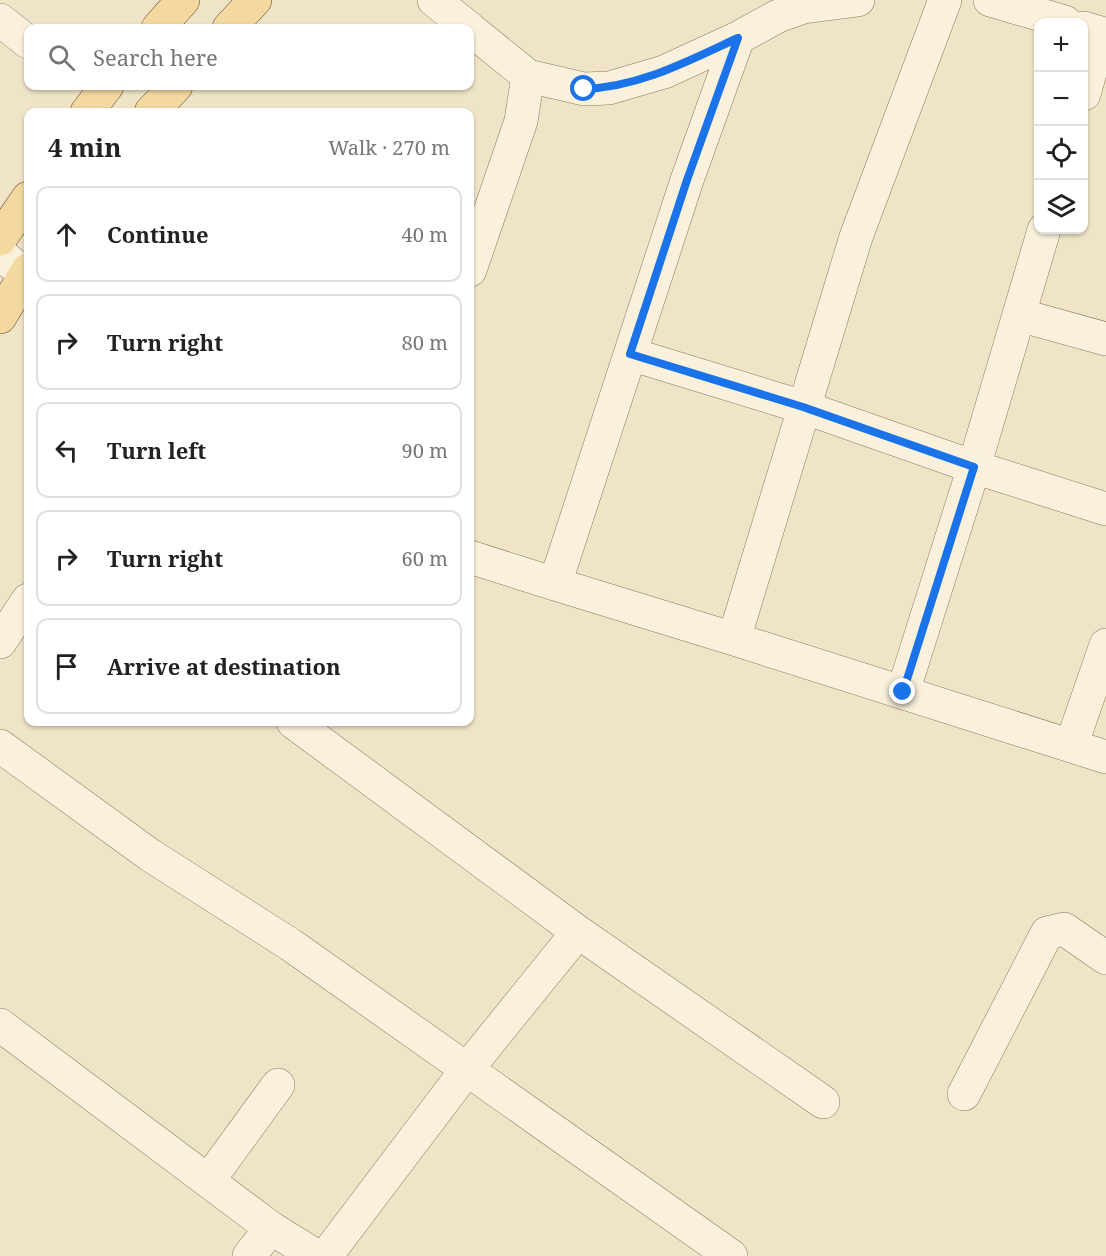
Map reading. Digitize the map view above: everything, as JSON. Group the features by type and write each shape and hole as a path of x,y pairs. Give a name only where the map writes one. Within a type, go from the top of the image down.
{"main road":[{"path":"162,24 183,0"},
{"path":"233,24 255,0"},
{"path":"155,108 172,90"},
{"path":"0,240 24,204"},
{"path":"0,317 24,280"}],"street":[{"path":"434,0 463,24"},
{"path":"474,33 528,76 584,89 609,88 664,72 738,38 778,16 804,7 858,0"},
{"path":"734,639 856,237 945,0"},
{"path":"990,0 1051,18"},
{"path":"0,20 24,39"},
{"path":"1088,72 1097,32"},
{"path":"555,584 687,180 738,38"},
{"path":"474,258 521,121 528,76"},
{"path":"903,692 974,467 1043,234"},
{"path":"0,253 24,273"},
{"path":"1019,315 1106,339"},
{"path":"630,354 803,407 974,467 1106,509"},
{"path":"474,558 1106,756"},
{"path":"0,642 24,606"},
{"path":"1071,746 1098,695 1106,645"},
{"path":"298,726 578,932 823,1102"},
{"path":"0,746 150,855 291,945 468,1068 731,1256"},
{"path":"964,1094 1047,933 1064,930 1106,958"},
{"path":"326,1256 468,1068 578,932"},
{"path":"0,1025 271,1228 316,1256"},
{"path":"208,1181 278,1085"},
{"path":"249,1256 271,1228"}],"route":[{"path":"584,89 609,88 664,72 738,38 687,180 630,354 803,407 974,467 903,692"}]}
